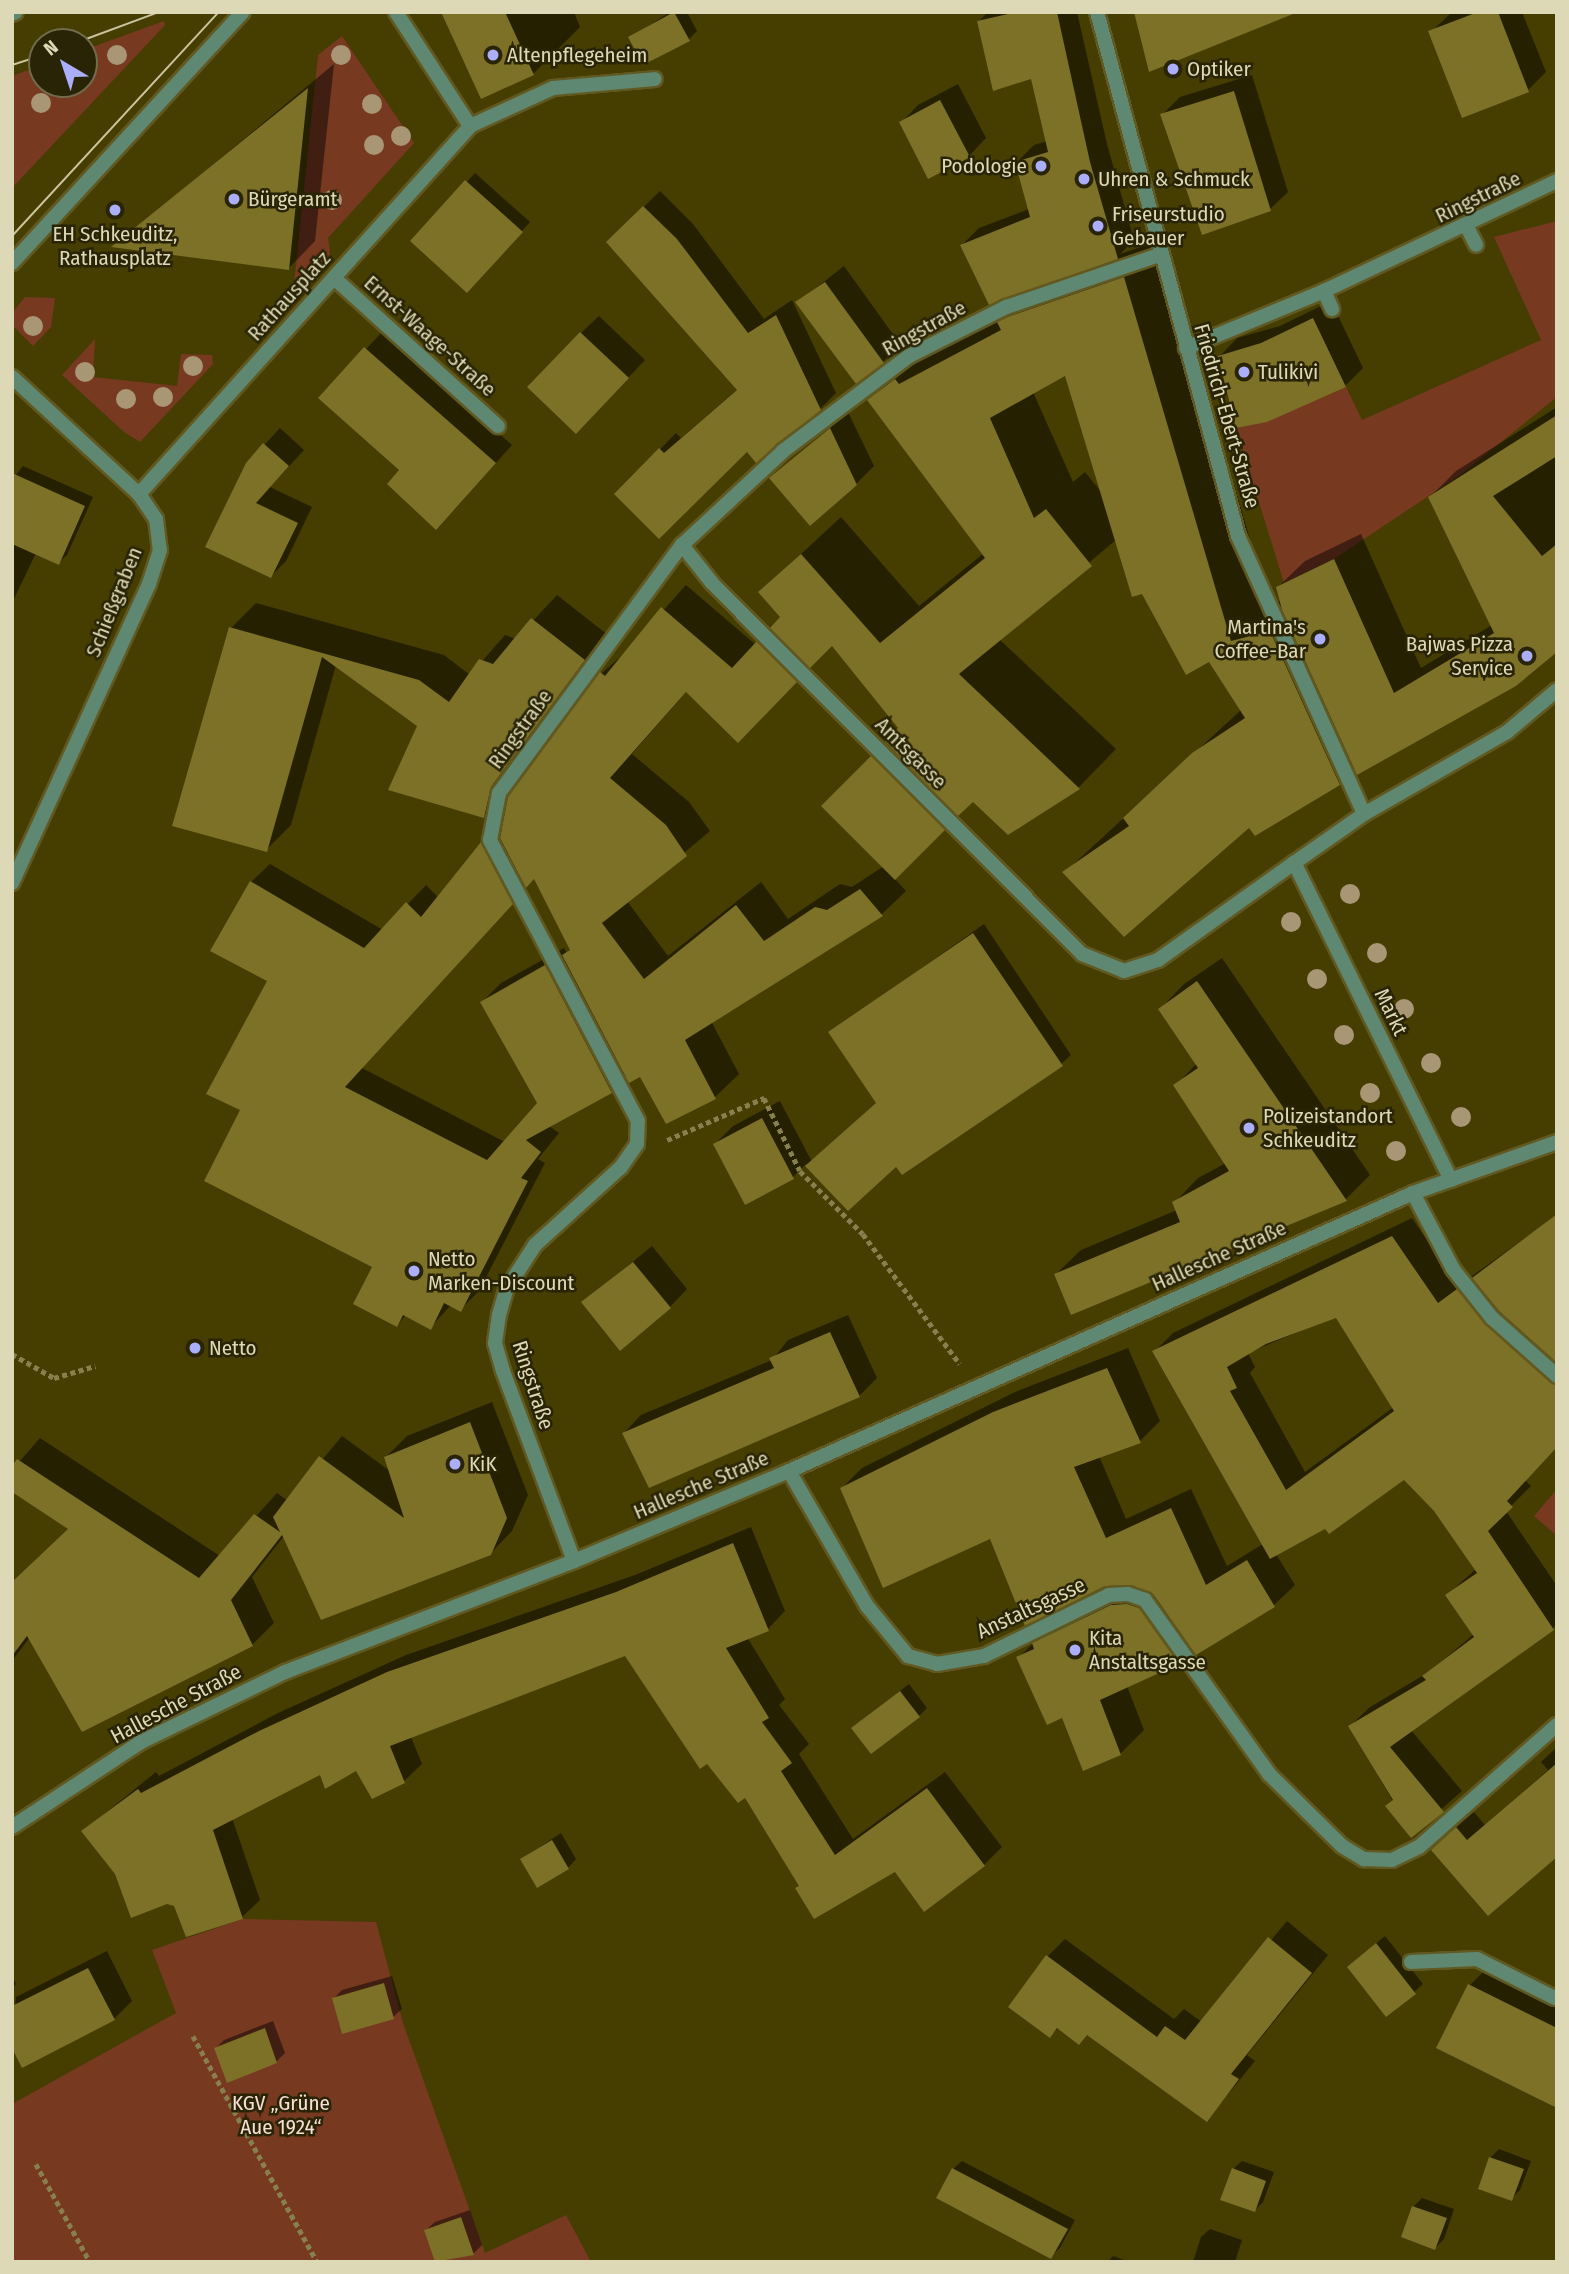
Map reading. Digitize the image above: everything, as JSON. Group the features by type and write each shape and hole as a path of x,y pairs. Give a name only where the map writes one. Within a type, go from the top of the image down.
{"street":[{"path":"12,262 243,12"},
{"path":"396,12 470,126 553,88 655,79"},
{"name":"Friedrich-Ebert-Straße","path":"1097,12 1159,255 1238,536 1364,814"},
{"name":"Rathausplatz","path":"139,494 470,126"},
{"name":"Ringstraße","path":"1186,348 1324,291 1467,227 1557,181"},
{"path":"1467,227 1476,245"},
{"name":"Ringstraße","path":"574,1561 503,1371 495,1343 499,1315 519,1266 535,1245 621,1167 637,1136 638,1121 629,1098 490,840 499,793 682,545 783,450 909,356 1006,307 1159,255"},
{"name":"Ernst-Waage-Straße","path":"334,278 498,426"},
{"path":"1324,291 1332,309"},
{"name":"Schießgraben","path":"12,377 139,494 156,519 160,550 149,584 12,883"},
{"name":"Amtsgasse","path":"682,545 712,583 1082,954 1124,971 1158,960 1294,863"},
{"path":"1294,863 1364,814 1507,732 1557,690"},
{"name":"Markt","path":"1294,863 1451,1180"},
{"path":"1557,1142 1413,1192 1453,1269 1492,1318 1557,1376"},
{"name":"Hallesche Straße","path":"12,1828 141,1742 285,1672 574,1561 789,1471 1413,1192"},
{"name":"Anstaltsgasse","path":"789,1471 867,1606 908,1656 937,1664 984,1656 1109,1595 1128,1594 1145,1600 1269,1774 1342,1846 1364,1858 1392,1860 1419,1847 1557,1725"},
{"path":"1410,1962 1477,1959 1556,1997"}],"path":[{"path":"637,1136 668,1140 764,1098 800,1171 863,1234 977,1388"},
{"path":"12,1354 54,1378 95,1366"},
{"path":"193,2036 317,2262"},
{"path":"36,2164 90,2262"}],"green space":[{"path":"164,21 165,25 98,96 98,45"},
{"path":"342,36 414,143 328,238 331,259 309,286 294,284 318,55"},
{"path":"28,70 28,98 96,98 12,188 12,76"},
{"path":"1557,221 1557,397 1460,475 1334,559 1284,583 1236,428 1269,421 1346,387 1362,420 1541,340 1494,237"},
{"path":"25,297 55,298 51,327 33,346 12,325 12,313"},
{"path":"95,339 93,377 177,386 181,354 212,355 213,364 140,442 124,432 62,375"},
{"path":"1557,1489 1557,1536 1534,1516"},
{"name":"KGV „Grüne Aue 1924“","path":"243,1919 376,1922 403,2023 485,2253 566,2215 591,2262 12,2262 12,2104 176,2013 152,1950"}],"building":[{"name":"Altenpflegeheim","path":"441,12 505,12 534,75 481,99"},
{"path":"674,12 690,41 643,65 628,37"},
{"path":"1017,12 1057,12 1090,162 1118,259 989,305 960,245 1030,217 1015,162 1048,152 1031,79 993,91 977,21"},
{"path":"1134,12 1293,12 1293,14 1149,72"},
{"path":"1478,12 1498,12 1529,92 1462,118 1428,31"},
{"name":"Bürgeramt","path":"308,88 289,270 111,247 231,150"},
{"path":"1234,91 1271,211 1202,235 1160,114"},
{"path":"940,100 970,157 928,179 899,122"},
{"path":"465,180 523,232 467,293 410,241"},
{"path":"643,206 677,239 748,333 776,315 821,410 756,463 747,452 659,539 614,494 659,448 664,453 737,390 606,242"},
{"path":"1124,277 1231,641 1270,631 1340,785 1255,836 1249,828 1124,937 1062,872 1129,826 1123,818 1192,753 1245,718 1209,662 1186,675 1142,594 1132,597 1065,376 990,418 1034,518 1046,509 1092,566 959,674 1080,789 1008,835 973,802 958,816 885,742 898,728 832,646 810,668 770,628 780,617 758,592 801,554 880,643 985,558 867,400 895,379 899,384 1001,330 997,322"},
{"path":"825,282 884,363 856,384 795,302"},
{"path":"1313,318 1346,387 1267,422 1236,428 1218,356 1261,343"},
{"path":"580,332 629,378 576,434 527,387"},
{"path":"364,347 496,463 436,530 387,484 399,470 318,398"},
{"path":"1557,415 1557,456 1493,496 1542,556 1557,544 1557,652 1516,686 1357,775 1282,610 1276,587 1334,559 1394,693 1494,633 1428,497"},
{"path":"830,428 857,485 810,526 769,478"},
{"path":"263,443 289,466 256,503 298,523 271,578 205,547 246,463"},
{"path":"12,473 85,506 59,565 12,544"},
{"path":"661,607 732,668 757,641 797,682 738,743 686,692 610,778 666,825 687,856 602,923 644,979 736,905 764,941 815,907 827,910 860,889 883,916 685,1040 716,1099 666,1124 640,1077 629,1083 562,955 570,950 534,879 526,888 500,838 508,797 600,672 605,676"},
{"path":"531,618 585,660 491,787 484,818 388,790 417,726 322,657 267,852 172,826 229,627 419,680 449,702 479,659 493,664"},
{"path":"871,756 945,830 895,880 821,806"},
{"path":"481,842 513,904 345,1087 487,1160 537,1103 480,1002 545,965 612,1093 526,1140 541,1152 521,1178 528,1181 461,1312 444,1303 431,1330 403,1315 397,1327 353,1304 372,1267 204,1181 240,1110 206,1094 267,981 210,951 250,881 364,948 406,902 421,917"},
{"path":"973,933 1063,1066 902,1175 896,1167 848,1211 805,1166 876,1103 828,1032"},
{"name":"Polizeistandort Schkeuditz","path":"1197,981 1347,1201 1071,1315 1054,1274 1180,1222 1172,1202 1229,1171 1173,1085 1198,1068 1158,1009"},
{"path":"762,1118 794,1179 745,1205 713,1144"},
{"path":"1557,1214 1557,1363 1499,1311 1472,1278"},
{"path":"1392,1236 1438,1303 1457,1289 1486,1325 1557,1385 1557,1447 1507,1501 1513,1507 1488,1531 1554,1630 1390,1747 1444,1812 1411,1838 1385,1806 1393,1800 1348,1726 1426,1680 1422,1676 1474,1637 1445,1595 1477,1573 1434,1511 1404,1480 1329,1534 1325,1529 1270,1559 1152,1351","holes":["1336,1318 1394,1411 1286,1490 1230,1391 1237,1388 1227,1367 1266,1344"]},
{"path":"633,1262 671,1308 620,1351 581,1302"},
{"path":"830,1332 860,1397 649,1488 622,1433 774,1368 769,1358"},
{"path":"1107,1368 1141,1443 1074,1467 1106,1538 1171,1508 1206,1585 1247,1560 1275,1607 1196,1655 1153,1594 1131,1585 1105,1586 1025,1626 990,1539 883,1588 840,1488 993,1412"},
{"path":"470,1422 507,1518 491,1555 321,1620 282,1535 231,1600 253,1646 82,1732 27,1636 12,1656 12,1582 68,1529 12,1492 12,1466 17,1459 199,1578 254,1514 280,1532 273,1517 319,1456 404,1518 384,1457"},
{"path":"733,1543 769,1631 726,1648 769,1718 762,1722 792,1763 781,1771 835,1855 927,1788 985,1866 924,1912 895,1872 814,1919 795,1888 799,1886 745,1798 738,1803 707,1764 700,1769 625,1656 390,1746 405,1783 372,1799 356,1771 325,1789 320,1775 213,1830 243,1919 186,1937 174,1906 167,1904 131,1918 115,1874 81,1831 138,1789 141,1793 259,1731 387,1672 616,1592"},
{"path":"1127,1604 1139,1608 1179,1664 1100,1700 1121,1755 1083,1771 1062,1718 1047,1725 1016,1657 1034,1649 1032,1643 1111,1605"},
{"path":"900,1691 920,1717 871,1754 851,1728"},
{"path":"1557,1763 1557,1857 1488,1916 1431,1850 1456,1827 1467,1840"},
{"path":"552,1840 569,1869 537,1888 520,1859"},
{"path":"1268,1937 1312,1973 1231,2074 1239,2079 1207,2122 1087,2035 1079,2045 1057,2028 1050,2038 1008,2007 1046,1955 1157,2037 1165,2026 1185,2040"},
{"path":"1376,1943 1416,1994 1386,2017 1347,1967"},
{"path":"88,1968 115,2020 22,2068 12,2048 12,2006"},
{"path":"384,1983 394,2019 342,2034 332,1998"},
{"path":"1468,1984 1557,2028 1557,2108 1436,2048"},
{"path":"265,2028 277,2063 227,2083 214,2048"},
{"path":"1489,2157 1524,2169 1512,2201 1478,2189"},
{"path":"952,2168 1068,2229 1051,2259 936,2198"},
{"path":"1232,2168 1266,2181 1255,2212 1220,2200"},
{"path":"1412,2206 1447,2218 1435,2250 1401,2237"},
{"path":"461,2217 474,2255 435,2262 424,2230"}],"tram line":[{"path":"98,35 159,12"},
{"path":"12,236 219,12"},
{"path":"12,65 28,60"}],"place":[{"name":"Altenpflegeheim","path":"493,55"},
{"name":"Optiker","path":"1173,69"},
{"name":"Podologie","path":"1041,166"},
{"name":"Uhren & Schmuck","path":"1084,179"},
{"name":"Bürgeramt","path":"234,199"},
{"name":"EH Schkeuditz, Rathausplatz","path":"115,210"},
{"name":"Friseurstudio Gebauer","path":"1098,226"},
{"name":"Tulikivi","path":"1244,372"},
{"name":"Martina's Coffee-Bar","path":"1320,639"},
{"name":"Bajwas Pizza Service","path":"1527,656"},
{"name":"Polizeistandort Schkeuditz","path":"1249,1128"},
{"name":"Netto Marken-Discount","path":"414,1271"},
{"name":"Netto","path":"195,1348"},
{"name":"KiK","path":"455,1464"},
{"name":"Kita Anstaltsgasse","path":"1075,1650"}]}
